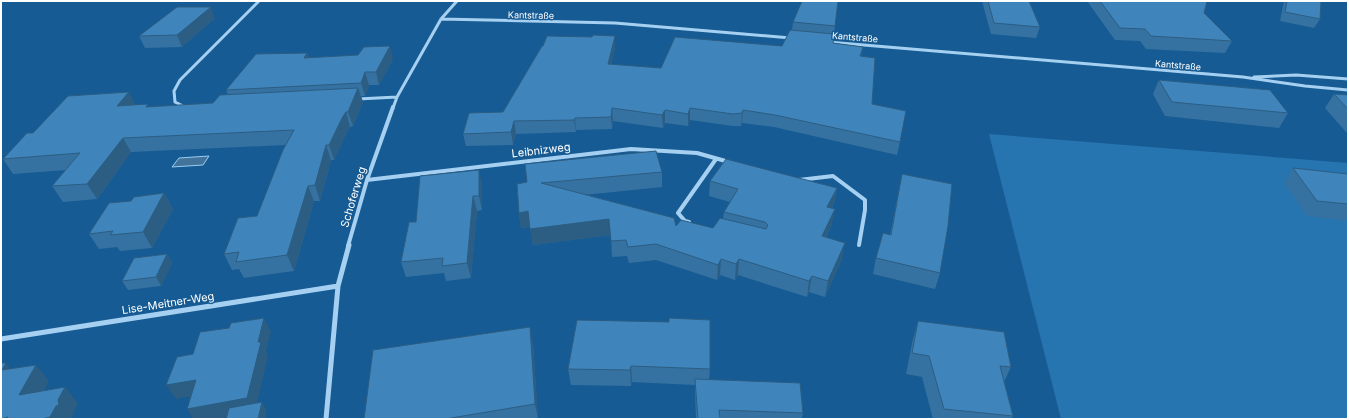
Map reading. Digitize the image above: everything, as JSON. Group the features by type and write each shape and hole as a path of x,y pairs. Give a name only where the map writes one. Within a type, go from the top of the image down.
{"street":[{"path":"190,107 183,107 175,102 174,91 180,80 259,1"},
{"name":"Schoferweg","path":"326,419 338,286 354,219 397,97 440,19 457,1"},
{"name":"Kantstraße","path":"440,19 615,23 798,39"},
{"name":"Kantstraße","path":"821,41 1243,77 1305,86 1348,90"},
{"name":"Kantstraße","path":"1243,77 1296,75 1348,79"},
{"path":"351,100 397,97"},
{"name":"Leibnizweg","path":"367,180 630,149 697,153 737,165"},
{"path":"692,223 685,221 678,213 716,159"},
{"path":"794,180 833,176 865,200 865,210 859,245"},
{"name":"Lise-Meitner-Weg","path":"1,339 338,286"}],"shaded area":[{"path":"989,134 1348,163 1348,419 1061,419"},
{"path":"209,156 203,165 172,167 179,158"}],"building":[{"path":"802,1 838,1 835,26 793,22"},
{"path":"988,1 1029,1 1040,27 994,23"},
{"path":"1100,1 1207,1 1204,13 1232,41 1151,36 1145,29 1120,28"},
{"path":"1287,1 1321,1 1320,19 1285,12"},
{"path":"177,7 211,7 177,35 139,36"},
{"path":"790,30 834,34 833,43 863,47 860,56 875,58 872,104 906,111 900,142 775,115 743,110 742,113 733,114 690,108 688,114 665,110 662,115 612,108 611,117 575,118 574,120 514,121 511,132 463,134 469,113 503,112 543,46 547,36 615,36 608,64 661,68 675,37 782,46"},
{"path":"390,46 376,72 365,72 361,83 226,90 256,54 307,53 304,58 358,55 364,47"},
{"path":"1159,80 1270,90 1288,113 1172,102"},
{"path":"358,88 348,112 346,112 342,118 329,145 326,145 315,185 308,186 287,255 236,262 239,252 224,254 238,218 257,216 283,150 294,130 123,138 87,184 52,186 80,153 3,159 27,133 33,133 68,96 129,92 117,106 148,104 146,107 213,103 220,95"},
{"path":"1334,94 1348,95 1348,109"},
{"path":"656,151 662,172 541,183 674,218 676,226 681,220 713,228 720,218 766,229 768,225 765,222 724,212 738,189 710,181 726,159 837,188 827,207 835,209 822,236 845,243 828,281 812,276 809,281 739,259 736,264 721,259 718,265 656,244 628,247 626,240 611,241 609,219 530,229 528,211 519,213 517,184 527,182 525,164"},
{"path":"1293,168 1348,174 1348,204 1317,201"},
{"path":"479,170 479,196 473,196 467,263 442,266 443,258 401,262 409,222 416,222 420,176"},
{"path":"902,174 952,184 948,226 940,273 876,258 883,233 891,235"},
{"path":"164,193 143,232 110,235 113,231 89,234 109,203 131,201 134,197"},
{"path":"167,254 156,277 122,281 134,258"},
{"path":"264,318 258,342 261,342 247,398 187,409 196,380 166,385 177,357 193,354 200,332 229,328 231,323"},
{"path":"669,318 710,320 710,369 631,366 630,370 568,369 577,320 669,322"},
{"path":"918,321 1004,332 1011,367 1000,366 1013,416 944,409 929,356 912,353"},
{"path":"530,327 535,404 445,419 364,419 373,350"},
{"path":"1,363 6,363 2,370 36,365 19,395 65,387 58,400 59,405 56,406 50,417 42,419 7,419 8,417 1,419"},
{"path":"695,379 800,383 803,413 719,410 720,419 698,419"},
{"path":"262,402 258,419 226,419 229,408"}]}
